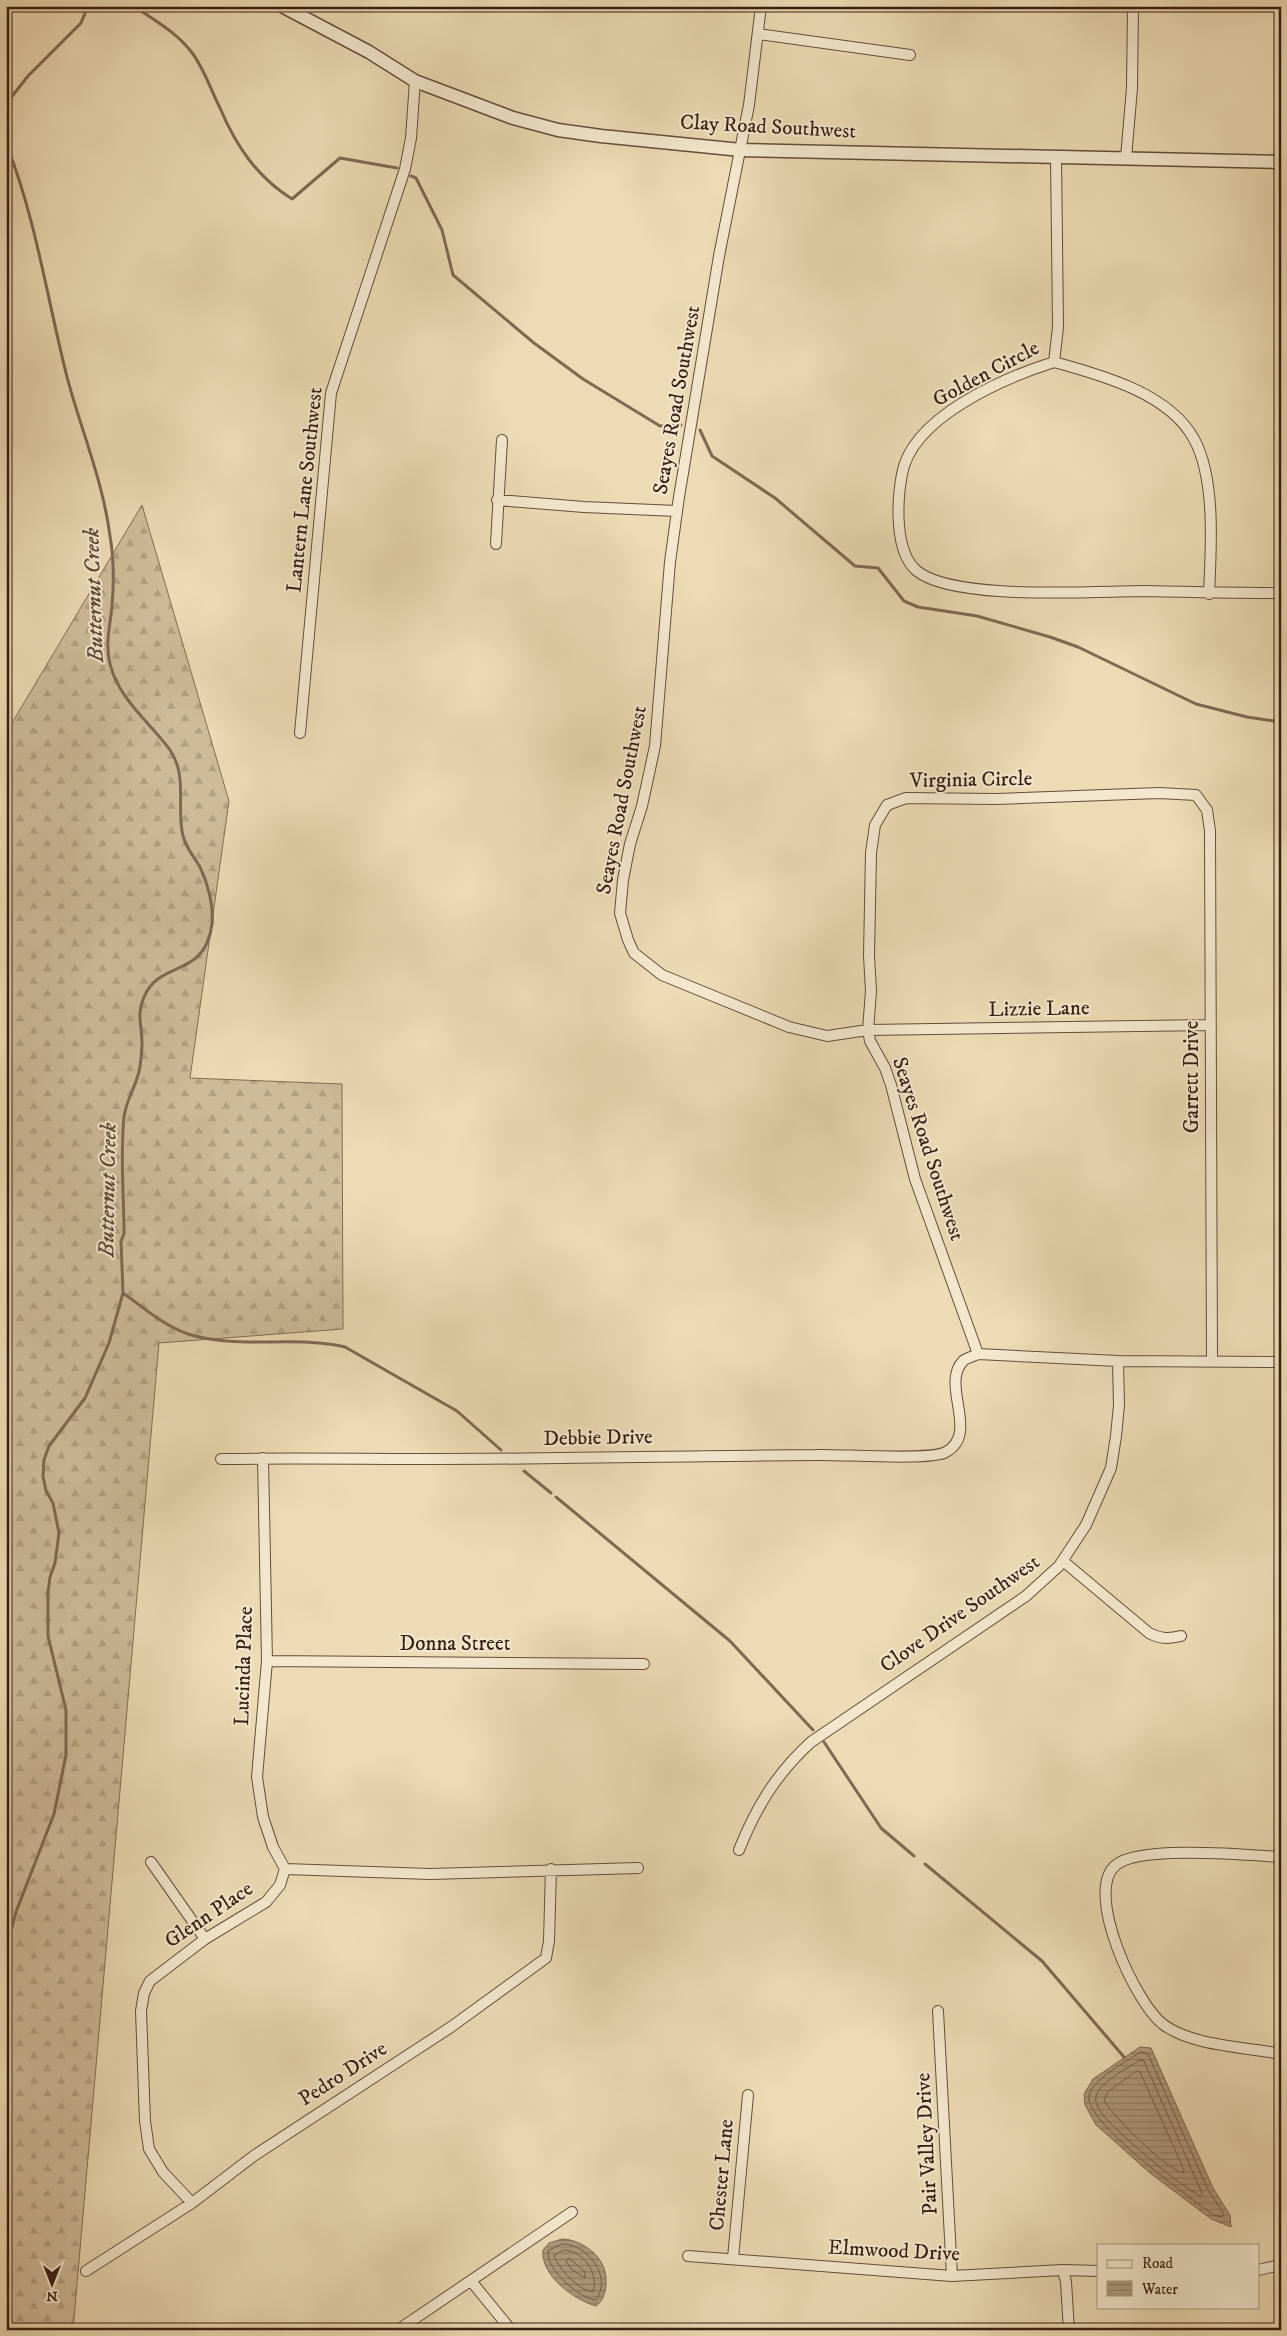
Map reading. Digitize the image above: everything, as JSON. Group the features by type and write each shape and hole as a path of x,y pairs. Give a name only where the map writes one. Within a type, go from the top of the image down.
{"street":[{"name":"Clay Road Southwest","path":"282,6 370,52 415,82 513,118 558,130 637,141 741,150 1281,162"},
{"name":"Seayes Road Southwest","path":"761,6 741,150 719,256 677,511 670,562 655,746 623,880 620,913 634,953 662,976 766,1019 827,1036 868,1030 870,1042 885,1068 891,1085 915,1179 978,1354"},
{"path":"1126,158 1132,88 1134,6"},
{"path":"758,34 910,55"},
{"name":"Lantern Lane Southwest","path":"300,734 331,393 405,169 411,138 415,82"},
{"name":"Golden Circle","path":"1056,156 1058,327 1054,362 1008,380 963,404 924,432 909,452 902,475 899,513 904,553 910,564 922,574 936,581 986,590 1209,594 1281,593"},
{"path":"1054,362 1130,386 1174,416 1194,439 1204,466 1208,498 1209,594"},
{"path":"496,544 497,500 502,440"},
{"path":"497,500 584,507 677,511"},
{"name":"Virginia Circle","path":"868,1030 871,992 869,956 871,853 875,825 887,805 906,798 996,800 1159,793 1196,795"},
{"name":"Garrett Drive","path":"1196,795 1207,810 1210,830 1212,1362"},
{"name":"Lizzie Lane","path":"868,1030 1210,1025"},
{"path":"978,1354 1118,1360 1281,1362"},
{"name":"Debbie Drive","path":"221,1459 430,1459 826,1454 928,1456 946,1452 953,1446 960,1428 956,1384 958,1372 963,1361 978,1354"},
{"name":"Clove Drive Southwest","path":"739,1850 760,1802 786,1767 811,1742 1026,1596 1063,1561 1095,1506 1111,1468 1119,1406 1118,1360"},
{"name":"Lucinda Place","path":"263,1458 267,1661 257,1777 263,1817 273,1847 285,1869"},
{"path":"1063,1561 1148,1633 1158,1638 1171,1639 1181,1636"},
{"name":"Donna Street","path":"267,1661 644,1664"},
{"path":"1281,1857 1156,1853 1133,1857 1116,1864 1107,1876 1105,1894 1112,1934 1129,1976 1148,2007 1163,2024 1190,2038 1281,2054"},
{"path":"150,1862 205,1939"},
{"path":"285,1869 430,1874 551,1869 638,1868"},
{"name":"Glenn Place","path":"192,2203 163,2172 149,2149 145,2122 141,2010 144,1993 150,1981 205,1939 266,1902 280,1885 285,1869"},
{"name":"Pedro Drive","path":"86,2271 192,2203 255,2155 451,2027 546,1958 549,1942 551,1869"},
{"name":"Pair Valley Drive","path":"938,2011 952,2276"},
{"name":"Chester Lane","path":"733,2258 748,2095"},
{"path":"398,2330 572,2212"},
{"name":"Elmwood Drive","path":"688,2256 952,2276 1063,2270 1097,2271"},
{"path":"1260,2270 1281,2265"},
{"path":"1063,2270 1066,2282 1069,2330"},
{"path":"471,2281 511,2330"}],"green space":[{"path":"142,505 229,801 190,1078 342,1084 343,1329 159,1343 73,2330 6,2330 6,733"}],"water":[{"path":"1140,2047 1151,2048 1213,2188 1230,2215 1231,2227 1211,2219 1150,2173 1096,2125 1085,2105 1084,2094 1093,2079"},
{"path":"562,2239 573,2241 589,2249 598,2257 604,2267 606,2279 605,2292 596,2306 569,2292 560,2285 547,2268 543,2250 549,2243"}],"waterway":[{"name":"Butternut Creek","path":"6,104 28,76 81,23 88,6"},
{"path":"134,6 165,27 187,46 201,67 226,122 249,160 268,181 292,199 340,158 397,168"},
{"name":"Butternut Creek","path":"6,143 33,230 67,377 97,475 107,516 113,571 113,597 108,642 110,664 120,689 170,750 175,760 179,771 183,836 206,881 210,895 212,917 208,941 201,953 192,961 160,977 151,985 140,1009 142,1052 137,1079 125,1110 123,1131 124,1234 121,1241 123,1293 109,1343 85,1398 49,1446 44,1460 43,1476 46,1491 53,1503 59,1533 55,1563 50,1577 48,1592 48,1636 66,1710 66,1755 54,1814 16,1912 6,1950"},
{"path":"411,176 416,178 442,230 453,275 534,343 583,379 660,426 681,425"},
{"path":"700,430 712,456 775,498 855,566 878,568 904,601 918,607 977,616 1050,637 1078,647 1196,704 1247,717 1281,722"},
{"path":"123,1293 179,1331 207,1339 247,1342 306,1342 345,1347 457,1411 501,1450"},
{"path":"524,1471 551,1493"},
{"path":"556,1497 730,1641 813,1730"},
{"path":"824,1742 881,1828 914,1856"},
{"path":"925,1864 1042,1961 1124,2057"}]}
